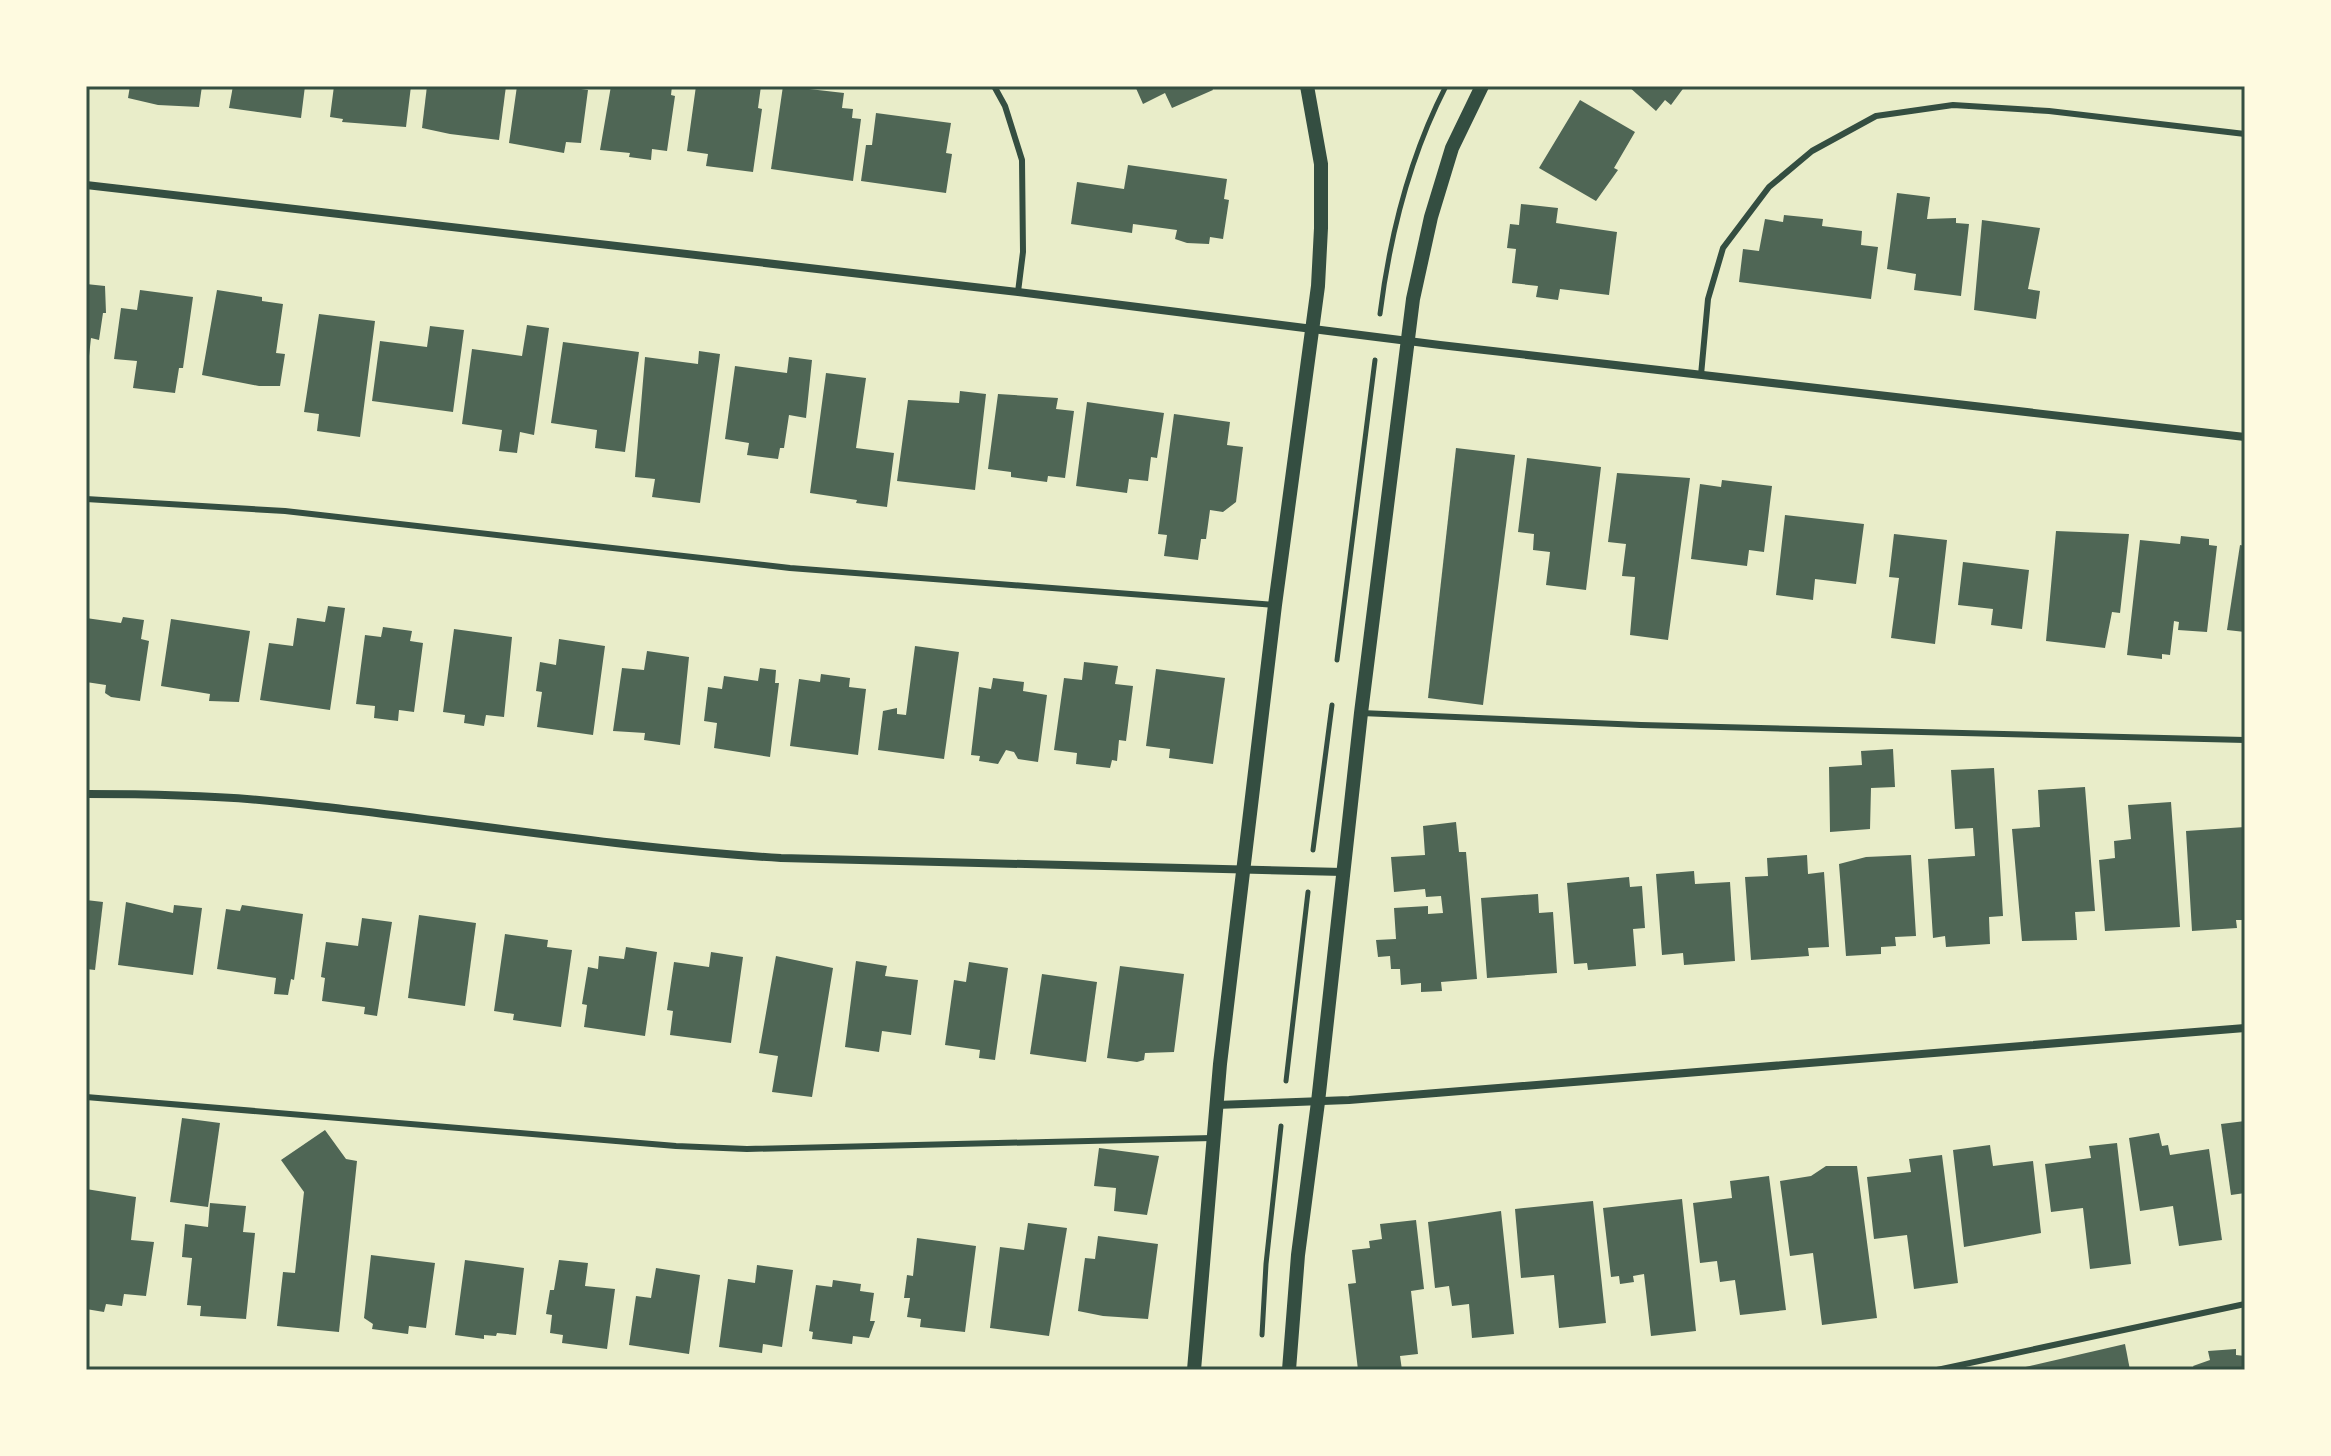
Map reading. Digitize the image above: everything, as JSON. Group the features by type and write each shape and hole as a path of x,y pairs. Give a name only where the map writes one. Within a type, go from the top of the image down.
{"street":[{"path":"1194,1370 1212,1138 1275,605 1313,328 1321,228 1321,164 1307,86"},
{"path":"1289,1370 1298,1255 1413,299 1431,217 1452,148 1482,86"},
{"path":"86,185 2245,437"},
{"path":"86,794 277,802 701,853 781,858 1343,872"},
{"path":"1216,1105 1318,1102 2245,1028"}],"lane":[{"path":"994,86 1005,106 1022,160 1023,252 1018,292"},
{"path":"1701,375 1708,299 1723,248 1769,187 1812,151 1876,116 1953,105 2049,111 2245,134"},
{"path":"86,499 285,511 790,568 1275,605"},
{"path":"1361,713 1641,725 2245,740"},
{"path":"86,1097 676,1146 747,1149 1212,1138"},
{"path":"1937,1370 2245,1304"}],"path":[{"path":"1337,662 1374,364"},
{"path":"1314,849 1333,693"},
{"path":"1285,1089 1307,901"}],"building":[{"path":"130,86 202,86 199,107 158,105 128,98"},
{"path":"233,86 305,86 301,118 229,108"},
{"path":"334,86 411,86 406,127 342,122 343,119 330,117"},
{"path":"427,86 506,86 499,140 422,128"},
{"path":"517,86 581,86 581,89 588,90 581,143 566,142 564,153 509,143"},
{"path":"611,86 672,86 671,95 675,96 667,151 652,149 651,160 629,157 630,153 600,150"},
{"path":"696,86 761,86 758,108 762,109 753,172 706,166 708,154 687,151"},
{"path":"783,86 844,93 842,108 853,109 852,118 861,119 853,181 771,169"},
{"path":"1135,86 1211,86 1213,90 1172,108 1165,93 1143,104"},
{"path":"1628,86 1685,86 1671,105 1665,100 1656,111"},
{"path":"1580,100 1635,132 1614,168 1618,170 1596,201 1539,168"},
{"path":"876,113 951,123 946,153 952,154 946,193 861,181 866,145 872,145"},
{"path":"1128,165 1227,179 1224,199 1229,200 1223,239 1210,237 1209,244 1187,243 1175,239 1177,230 1133,224 1132,233 1071,224 1077,182 1124,189"},
{"path":"1897,193 1930,197 1927,219 1956,218 1956,223 1969,224 1961,296 1914,290 1916,274 1887,269"},
{"path":"1521,204 1558,208 1556,223 1617,232 1609,295 1560,289 1558,300 1536,297 1538,286 1512,283 1516,249 1507,248 1510,224 1519,225"},
{"path":"1784,215 1823,219 1822,226 1862,231 1861,245 1878,247 1871,299 1739,282 1743,249 1759,251 1765,219 1783,222"},
{"path":"1982,220 2040,228 2028,289 2040,291 2036,319 1974,310"},
{"path":"86,284 105,286 106,313 103,313 99,340 91,338 88,365 86,365"},
{"path":"140,290 193,297 183,368 179,368 175,393 133,388 137,361 114,359 121,308 137,310"},
{"path":"217,290 262,297 262,301 283,304 276,353 285,354 280,386 259,386 202,375"},
{"path":"319,314 375,321 360,437 317,431 319,414 304,412"},
{"path":"527,325 549,328 534,435 520,432 517,453 499,451 502,430 462,424 472,349 522,356"},
{"path":"430,326 464,330 453,412 372,401 380,341 427,347"},
{"path":"563,342 639,352 625,452 595,448 597,430 551,423"},
{"path":"699,351 720,354 700,503 652,497 655,479 635,477 645,357 698,364"},
{"path":"789,357 812,360 806,418 789,415 784,448 780,448 778,459 747,455 749,443 725,439 735,366 787,373"},
{"path":"826,373 866,378 856,448 894,453 887,507 810,493"},
{"path":"960,391 986,394 975,490 897,481 908,400 959,403"},
{"path":"998,394 1058,398 1056,409 1074,411 1065,478 1048,476 1047,482 1011,477 1011,472 988,469"},
{"path":"1087,402 1164,413 1157,458 1151,457 1148,481 1129,479 1127,493 1076,486"},
{"path":"1174,414 1230,422 1227,445 1243,447 1236,502 1223,512 1210,510 1206,539 1201,539 1198,560 1164,556 1167,535 1158,534"},
{"path":"1456,448 1515,455 1483,705 1428,698"},
{"path":"1527,458 1601,467 1586,590 1546,585 1550,552 1533,550 1534,534 1518,532"},
{"path":"1617,473 1690,478 1668,640 1630,635 1635,577 1622,576 1626,544 1608,542"},
{"path":"1722,480 1772,486 1764,552 1749,550 1747,566 1691,559 1700,484 1721,487"},
{"path":"1785,515 1864,524 1856,584 1815,579 1813,600 1776,595"},
{"path":"2056,531 2129,534 2120,613 2112,612 2105,648 2046,641"},
{"path":"1894,534 1947,540 1935,644 1891,638 1899,578 1889,577"},
{"path":"2181,536 2209,539 2209,545 2217,546 2207,632 2178,630 2179,622 2174,621 2170,655 2162,654 2162,659 2127,655 2140,540 2180,544"},
{"path":"2240,545 2245,546 2245,632 2227,630"},
{"path":"1963,562 2029,570 2022,629 1991,625 1993,609 1958,605"},
{"path":"328,606 345,608 330,710 260,700 269,643 293,646 297,618 325,622"},
{"path":"123,617 144,620 141,639 149,641 140,701 111,697 105,693 106,685 86,682 86,618 121,623"},
{"path":"171,619 250,631 239,702 209,701 210,694 161,686"},
{"path":"383,627 412,631 410,641 423,643 414,712 399,710 398,721 374,718 375,706 356,704 365,635 381,637"},
{"path":"454,629 512,637 504,717 486,715 484,726 464,723 465,715 443,712"},
{"path":"559,639 605,646 593,735 537,727 542,692 536,691 540,662 556,665"},
{"path":"915,646 959,652 944,759 878,750 883,711 897,708 897,714 906,715"},
{"path":"647,651 689,657 680,745 644,740 645,733 613,731 622,668 644,670"},
{"path":"1084,662 1118,666 1115,684 1133,686 1126,741 1119,740 1117,761 1112,760 1110,768 1076,764 1077,753 1054,750 1064,678 1082,680"},
{"path":"760,668 776,670 775,683 779,683 770,757 714,748 717,723 704,721 708,687 722,689 724,676 758,681"},
{"path":"1156,669 1225,678 1213,764 1169,758 1170,749 1146,746"},
{"path":"821,674 850,678 849,687 866,689 858,755 790,746 799,679 820,682"},
{"path":"993,678 1024,682 1023,691 1047,695 1038,762 1018,759 1014,752 1006,750 998,764 979,761 980,756 971,755 979,687 991,689"},
{"path":"1893,749 1895,787 1871,788 1870,829 1830,832 1829,767 1862,765 1861,751"},
{"path":"1994,768 2003,916 1989,917 1990,944 1946,947 1945,936 1933,938 1928,859 1975,856 1973,828 1955,829 1951,770"},
{"path":"2085,787 2095,911 2075,912 2077,940 2022,941 2012,829 2040,827 2038,790"},
{"path":"2171,802 2180,927 2105,931 2099,860 2115,858 2114,841 2131,839 2128,805"},
{"path":"1456,822 1459,852 1466,852 1477,979 1441,982 1442,991 1421,992 1421,983 1401,985 1400,969 1391,969 1390,956 1378,957 1376,940 1396,939 1394,908 1428,906 1428,914 1443,913 1441,896 1426,897 1425,889 1394,892 1391,857 1425,855 1423,826"},
{"path":"2245,827 2245,920 2236,920 2237,928 2192,931 2186,831"},
{"path":"1807,855 1808,874 1824,872 1829,947 1808,948 1809,956 1751,960 1745,877 1768,876 1767,858"},
{"path":"1911,855 1916,936 1895,937 1896,946 1881,947 1881,954 1846,956 1839,864 1866,857"},
{"path":"1694,871 1695,884 1730,882 1735,961 1684,965 1683,953 1662,955 1656,874"},
{"path":"1629,877 1630,887 1642,886 1645,928 1633,929 1636,966 1588,970 1587,963 1574,964 1567,883"},
{"path":"1538,894 1539,913 1553,912 1557,973 1487,978 1481,898"},
{"path":"86,900 103,902 95,970 86,969"},
{"path":"126,902 173,913 174,905 202,908 193,975 118,965"},
{"path":"242,905 303,914 294,980 291,979 288,995 274,994 276,978 217,969 226,909 240,911"},
{"path":"419,915 476,923 465,1006 408,998"},
{"path":"362,918 392,922 377,1016 364,1014 365,1007 322,1001 325,978 321,977 326,942 358,946"},
{"path":"505,934 548,940 547,947 572,950 561,1027 513,1020 514,1014 494,1011"},
{"path":"626,947 657,952 645,1036 584,1027 587,1005 582,1004 588,967 598,969 599,956 624,959"},
{"path":"711,952 743,957 731,1043 670,1035 673,1011 667,1010 674,962 709,967"},
{"path":"776,956 833,968 812,1097 772,1092 778,1056 759,1053"},
{"path":"856,961 887,966 885,976 918,980 911,1035 882,1031 879,1052 845,1047"},
{"path":"969,962 1008,968 995,1060 979,1058 980,1050 945,1045 954,980 966,982"},
{"path":"1120,966 1184,974 1174,1052 1145,1053 1144,1060 1137,1062 1107,1058"},
{"path":"1042,974 1097,982 1086,1062 1030,1054"},
{"path":"182,1118 220,1123 208,1207 170,1202"},
{"path":"2245,1121 2245,1193 2231,1195 2221,1124"},
{"path":"325,1130 346,1159 357,1161 339,1332 277,1326 283,1272 295,1273 304,1192 281,1160"},
{"path":"2159,1133 2162,1146 2168,1145 2170,1155 2209,1149 2222,1240 2179,1246 2173,1206 2140,1211 2129,1138"},
{"path":"2117,1143 2131,1264 2090,1269 2083,1208 2051,1212 2045,1164 2091,1158 2089,1146"},
{"path":"1990,1145 1993,1166 2033,1161 2041,1233 1964,1247 1953,1150"},
{"path":"1099,1148 1159,1156 1147,1215 1114,1211 1116,1188 1094,1186"},
{"path":"1942,1155 1958,1283 1914,1289 1907,1235 1874,1239 1867,1177 1911,1172 1909,1159"},
{"path":"1826,1166 1857,1166 1877,1318 1822,1325 1813,1253 1790,1256 1780,1181 1811,1176"},
{"path":"1769,1176 1786,1310 1740,1315 1735,1280 1720,1282 1717,1261 1700,1263 1693,1203 1732,1198 1730,1181"},
{"path":"86,1189 136,1197 131,1240 154,1242 146,1296 124,1294 122,1306 106,1304 104,1312 86,1309"},
{"path":"1682,1199 1696,1331 1651,1336 1644,1274 1633,1276 1634,1282 1620,1284 1619,1276 1611,1277 1603,1208"},
{"path":"1593,1201 1606,1323 1559,1328 1554,1275 1521,1278 1515,1209"},
{"path":"210,1203 246,1206 243,1232 255,1233 246,1319 200,1316 201,1306 187,1305 192,1258 182,1257 185,1224 208,1227"},
{"path":"1501,1211 1514,1334 1472,1338 1469,1304 1452,1306 1449,1286 1435,1288 1428,1222"},
{"path":"1416,1220 1424,1289 1411,1291 1418,1354 1400,1356 1402,1370 1358,1370 1348,1284 1356,1283 1352,1250 1370,1248 1369,1241 1382,1239 1380,1224"},
{"path":"1028,1223 1067,1228 1049,1336 990,1328 1000,1247 1024,1250"},
{"path":"1098,1236 1158,1244 1148,1319 1078,1311 1085,1258 1095,1259"},
{"path":"917,1238 976,1246 965,1332 920,1327 921,1319 907,1317 910,1298 904,1298 907,1275 913,1276"},
{"path":"371,1255 435,1263 426,1328 409,1326 408,1334 372,1329 373,1324 364,1318"},
{"path":"465,1260 524,1268 516,1335 497,1333 496,1336 484,1335 484,1339 455,1335"},
{"path":"559,1260 588,1263 585,1286 615,1289 607,1349 562,1343 563,1335 550,1333 552,1315 546,1314"},
{"path":"757,1265 793,1270 782,1347 763,1344 762,1353 719,1347 728,1279 755,1283"},
{"path":"656,1268 700,1275 689,1354 629,1345 636,1296 651,1298"},
{"path":"833,1280 861,1284 860,1291 874,1293 870,1321 875,1321 869,1338 853,1336 852,1344 812,1339 813,1332 809,1331 816,1285 832,1287"},
{"path":"2125,1344 2130,1370 2017,1370 2017,1369"},
{"path":"2236,1349 2236,1355 2245,1356 2245,1370 2195,1370 2193,1366 2210,1360 2208,1351"}]}
